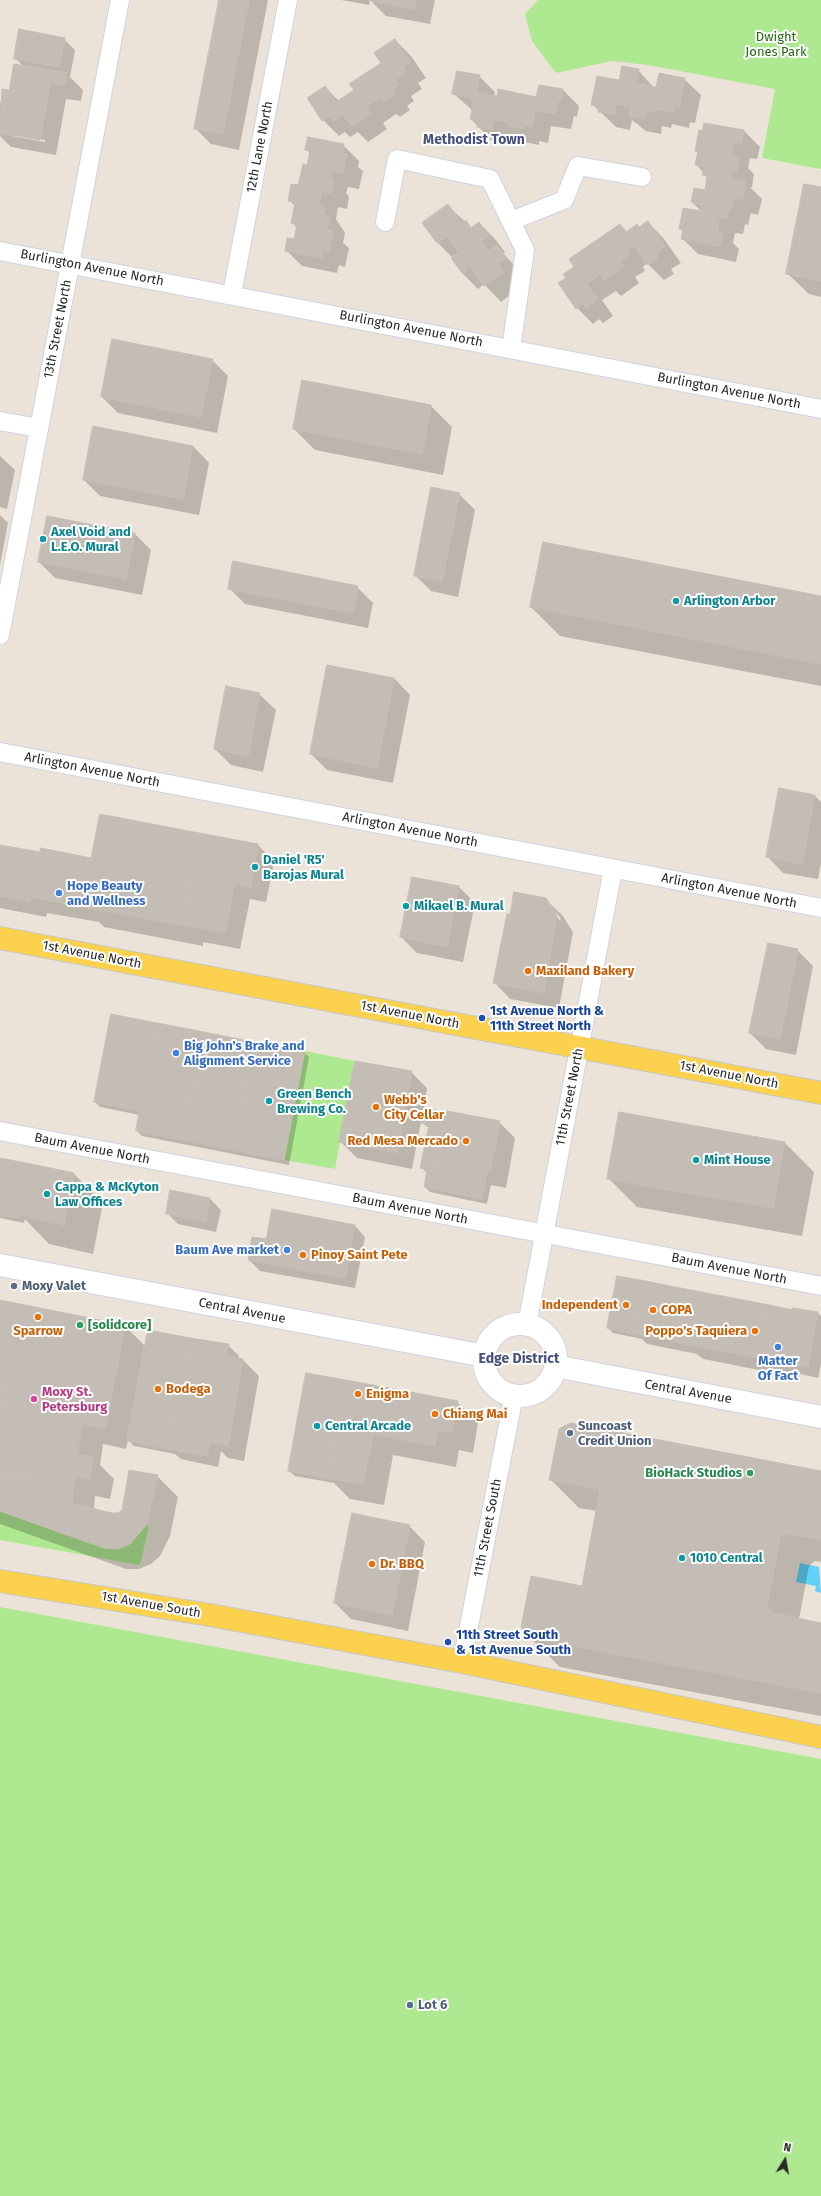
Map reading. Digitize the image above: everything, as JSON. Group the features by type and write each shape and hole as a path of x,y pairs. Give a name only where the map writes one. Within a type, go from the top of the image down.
{"main road":[{"name":"1st Avenue North","path":"0,938 821,1093"},
{"name":"1st Avenue South","path":"0,1581 302,1632 462,1662 821,1737"}],"street":[{"name":"13th Street North","path":"0,635 120,0"},
{"name":"12th Lane North","path":"232,294 288,0"},
{"path":"385,222 397,159 490,179 525,250 511,349"},
{"path":"511,221 564,200 578,166 642,177"},
{"name":"Burlington Avenue North","path":"0,251 232,294 821,410"},
{"path":"0,421 39,428"},
{"name":"Arlington Avenue North","path":"0,752 821,908"},
{"name":"11th Street North","path":"527,1325 613,869"},
{"name":"Baum Avenue North","path":"0,1131 821,1286"},
{"name":"Central Avenue","path":"0,1265 485,1356"},
{"path":"516,1325 527,1325 538,1329 552,1344 556,1354 555,1366 553,1375 546,1385 537,1392 526,1396 514,1395 504,1392 495,1386 485,1367 485,1356 488,1345 495,1335 504,1328 516,1325"},
{"name":"Central Avenue","path":"555,1366 821,1417"},
{"name":"11th Street South","path":"462,1662 514,1395"}],"green space":[{"name":"Dwight Jones Park","path":"538,0 821,0 821,169 762,158 775,89 648,65 612,61 556,73 532,41 525,14"},
{"path":"305,1051 355,1061 335,1169 284,1160"},
{"path":"0,1511 104,1548 130,1544 146,1525 149,1527 140,1565 0,1540"},
{"name":"Lot 6","path":"0,1607 821,1759 821,2196 0,2196"}],"water":[{"path":"800,1563 819,1567 821,1593 815,1591 816,1586 796,1582"}],"building":[{"path":"219,0 249,0 223,134 194,129"},
{"path":"370,0 416,0 414,9"},
{"path":"19,29 65,38 59,67 14,59"},
{"path":"395,39 410,62 403,67 407,72 395,80 399,85 392,90 395,94 383,102 380,98 367,106 372,113 352,126 343,115 333,121 329,116 322,121 307,98 325,86 336,102 354,90 349,84 381,63 374,53"},
{"path":"14,64 67,73 65,86 50,83 40,140 0,133 2,89 9,90"},
{"path":"622,66 639,69 636,83 656,87 659,73 685,78 679,108 674,107 673,112 656,109 655,112 646,110 645,119 629,116 630,107 616,104 614,115 598,112 599,106 591,105 597,76 619,80"},
{"path":"457,71 480,75 476,92 497,96 498,89 536,97 539,85 563,89 561,101 558,101 555,114 535,110 532,127 523,125 523,129 507,126 508,122 494,120 492,130 477,127 478,121 470,119 474,98 452,94"},
{"path":"704,123 744,130 742,143 734,142 731,156 739,157 736,172 732,171 730,179 746,182 743,199 735,198 732,209 729,209 727,219 719,217 717,231 723,232 720,246 681,239 683,230 679,229 683,208 701,211 702,205 691,202 694,188 705,190 707,176 702,175 704,167 695,165 698,152 695,151 699,130 702,131"},
{"path":"308,137 344,144 342,153 347,154 343,173 332,171 330,179 334,179 331,193 322,191 319,205 325,207 323,215 330,216 327,230 333,231 329,251 323,250 322,258 285,251 287,238 294,239 297,225 291,223 295,202 288,201 291,184 298,185 303,164 307,165 310,151 305,150"},
{"path":"804,184 821,187 821,281 786,274"},
{"path":"448,204 462,223 466,220 471,228 479,222 489,236 481,241 489,251 497,245 506,258 498,264 504,272 484,286 470,267 462,273 451,258 459,252 447,236 437,243 422,223"},
{"path":"648,221 665,246 656,253 659,257 647,265 634,246 627,250 630,254 620,261 624,267 604,280 600,274 587,284 598,299 586,308 583,303 576,309 558,283 566,278 563,274 574,267 569,259 620,224 626,232 637,224 639,227"},
{"path":"112,339 213,359 201,417 101,397"},
{"path":"302,380 431,405 422,454 293,429"},
{"path":"93,426 193,446 183,499 83,480"},
{"path":"431,487 460,493 442,581 414,576"},
{"path":"47,516 135,533 126,579 38,562"},
{"name":"Arlington Arbor","path":"543,542 821,596 821,664 530,607"},
{"path":"233,561 358,586 353,613 228,589"},
{"path":"327,665 394,678 377,768 310,754"},
{"path":"226,686 260,693 248,756 214,749"},
{"path":"779,788 815,795 802,864 766,857"},
{"path":"100,814 199,833 182,925 82,907"},
{"path":"199,833 258,844 251,887 234,884 225,933 182,925"},
{"path":"0,845 40,852 30,902 0,896"},
{"path":"41,848 91,858 82,907 31,897"},
{"path":"412,877 459,886 447,947 400,937"},
{"path":"514,892 546,898 557,915 544,993 493,983 507,914 510,914"},
{"path":"768,943 798,949 780,1039 749,1033"},
{"path":"111,1014 157,1023 140,1111 94,1102"},
{"path":"157,1023 204,1032 183,1140 136,1131"},
{"path":"204,1032 254,1042 233,1150 183,1140"},
{"name":"Green Bench Brewing Co.","path":"254,1042 305,1051 284,1160 233,1150"},
{"name":"Webb's City Cellar","path":"355,1061 412,1071 397,1153 339,1142"},
{"path":"424,1108 442,1111 432,1161 487,1172 482,1199 424,1187 427,1169 420,1168 429,1125 421,1123"},
{"name":"Red Mesa Mercado","path":"442,1110 500,1121 490,1172 432,1161"},
{"name":"Mint House","path":"619,1112 785,1142 773,1208 607,1179"},
{"path":"0,1158 31,1164 19,1218 0,1215"},
{"name":"Cappa & McKyton Law Offices","path":"31,1164 74,1173 64,1225 19,1215"},
{"path":"170,1190 210,1198 206,1222 166,1214"},
{"path":"272,1209 355,1225 345,1278 248,1260 252,1237 266,1239"},
{"name":"Independent","path":"617,1276 646,1281 635,1334 607,1328"},
{"name":"COPA","path":"646,1281 670,1286 660,1338 635,1334"},
{"path":"670,1286 696,1291 685,1344 660,1338"},
{"path":"696,1291 769,1305 759,1358 685,1344"},
{"name":"Moxy St. Petersburg","path":"0,1300 125,1325 114,1383 69,1375 48,1482 0,1473 0,1414 8,1375 0,1373"},
{"path":"769,1305 793,1310 783,1362 759,1358"},
{"path":"793,1308 818,1312 808,1367 783,1362"},
{"name":"Bodega","path":"148,1330 190,1338 169,1449 127,1441"},
{"path":"190,1338 229,1344 207,1456 169,1449"},
{"path":"226,1356 243,1359 228,1446 211,1442"},
{"path":"0,1373 8,1375 0,1414"},
{"name":"Central Arcade","path":"306,1373 346,1380 327,1478 288,1471"},
{"path":"69,1375 114,1383 105,1429 82,1424 77,1454 94,1457 89,1479 75,1476 72,1503 111,1513 118,1513 122,1510 129,1470 158,1475 146,1525 130,1544 118,1549 104,1548 0,1511 0,1473 48,1482"},
{"path":"346,1380 458,1401 452,1432 438,1430 435,1446 373,1434 363,1484 327,1478"},
{"name":"1010 Central","path":"571,1423 821,1471 821,1540 786,1533 780,1537 767,1607 773,1613 821,1623 821,1693 530,1638 521,1627 531,1576 582,1586 600,1489 549,1480 559,1429"},
{"name":"Dr. BBQ","path":"352,1513 410,1525 392,1615 334,1603"}],"place":[{"name":"Axel Void and L.E.O. Mural","path":"43,539"},
{"name":"Arlington Arbor","path":"676,601"},
{"name":"Daniel 'R5' Barojas Mural","path":"255,867"},
{"name":"Hope Beauty and Wellness","path":"59,893"},
{"name":"Mikael B. Mural","path":"406,906"},
{"name":"Maxiland Bakery","path":"528,971"},
{"name":"1st Avenue North & 11th Street North","path":"482,1018"},
{"name":"Big John's Brake and Alignment Service","path":"176,1053"},
{"name":"Green Bench Brewing Co.","path":"269,1101"},
{"name":"Webb's City Cellar","path":"376,1107"},
{"name":"Red Mesa Mercado","path":"466,1141"},
{"name":"Mint House","path":"696,1160"},
{"name":"Cappa & McKyton Law Offices","path":"47,1194"},
{"name":"Baum Ave market","path":"287,1250"},
{"name":"Pinoy Saint Pete","path":"303,1255"},
{"name":"Moxy Valet","path":"14,1286"},
{"name":"Independent","path":"626,1305"},
{"name":"COPA","path":"653,1310"},
{"name":"Sparrow","path":"38,1317"},
{"name":"[solidcore]","path":"80,1325"},
{"name":"Poppo's Taquiera","path":"755,1331"},
{"name":"Matter Of Fact","path":"778,1347"},
{"name":"Bodega","path":"158,1389"},
{"name":"Enigma","path":"358,1394"},
{"name":"Moxy St. Petersburg","path":"34,1399"},
{"name":"Chiang Mai","path":"435,1414"},
{"name":"Central Arcade","path":"317,1426"},
{"name":"Suncoast Credit Union","path":"570,1433"},
{"name":"BioHack Studios","path":"750,1473"},
{"name":"1010 Central","path":"682,1558"},
{"name":"Dr. BBQ","path":"372,1564"},
{"name":"11th Street South & 1st Avenue South","path":"448,1642"},
{"name":"Lot 6","path":"410,2005"}],"district":[{"name":"Methodist Town","path":"474,140"},
{"name":"Edge District","path":"519,1359"}]}
